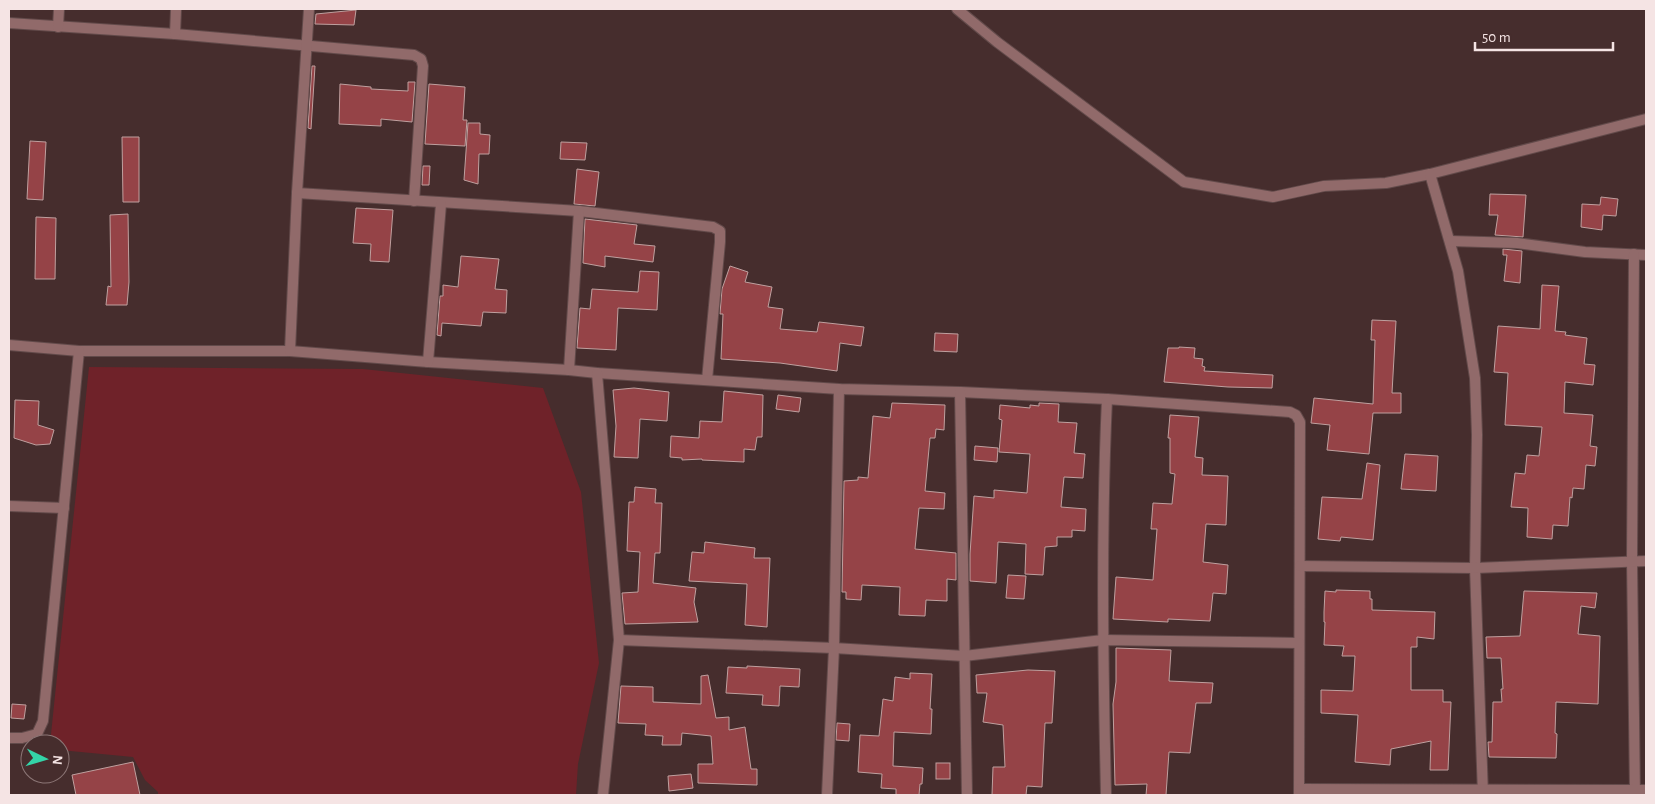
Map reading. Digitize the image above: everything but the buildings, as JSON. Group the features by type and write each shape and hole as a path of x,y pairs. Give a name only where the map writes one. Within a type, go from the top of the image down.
{"street":[{"path":"58,27 59,9"},
{"path":"175,34 176,9"},
{"path":"290,351 297,193 309,9"},
{"path":"957,9 1004,48 1184,182 1273,196 1324,186 1386,183 1430,174 1646,119"},
{"path":"9,23 175,34 414,55 421,59 423,66 414,202"},
{"path":"1430,174 1458,271 1475,378 1477,435 1475,568 1483,793"},
{"path":"297,193 441,204 579,211 713,227 720,231 707,380"},
{"path":"428,362 441,204"},
{"path":"569,370 579,211"},
{"path":"1450,241 1517,243 1585,252 1646,255"},
{"path":"1634,254 1632,560 1635,793"},
{"path":"9,345 79,351 290,351 839,389 960,392 1107,399 1290,412 1296,415 1300,422 1299,792 1635,793 1646,790"},
{"path":"9,738 22,738 37,734 43,721 79,351"},
{"path":"597,373 619,640 603,795"},
{"path":"827,795 834,648 839,389"},
{"path":"960,392 967,795"},
{"path":"1106,795 1103,640 1104,460 1107,399"},
{"path":"9,506 64,508"},
{"path":"1300,566 1475,568 1632,560 1646,561"},
{"path":"619,640 834,648 964,656 1103,640 1299,643"}],"shaded area":[{"path":"89,367 363,369 543,388 581,492 599,663 578,764 576,795 158,795 158,792 145,780 133,757 70,751 70,734 51,734"}]}
